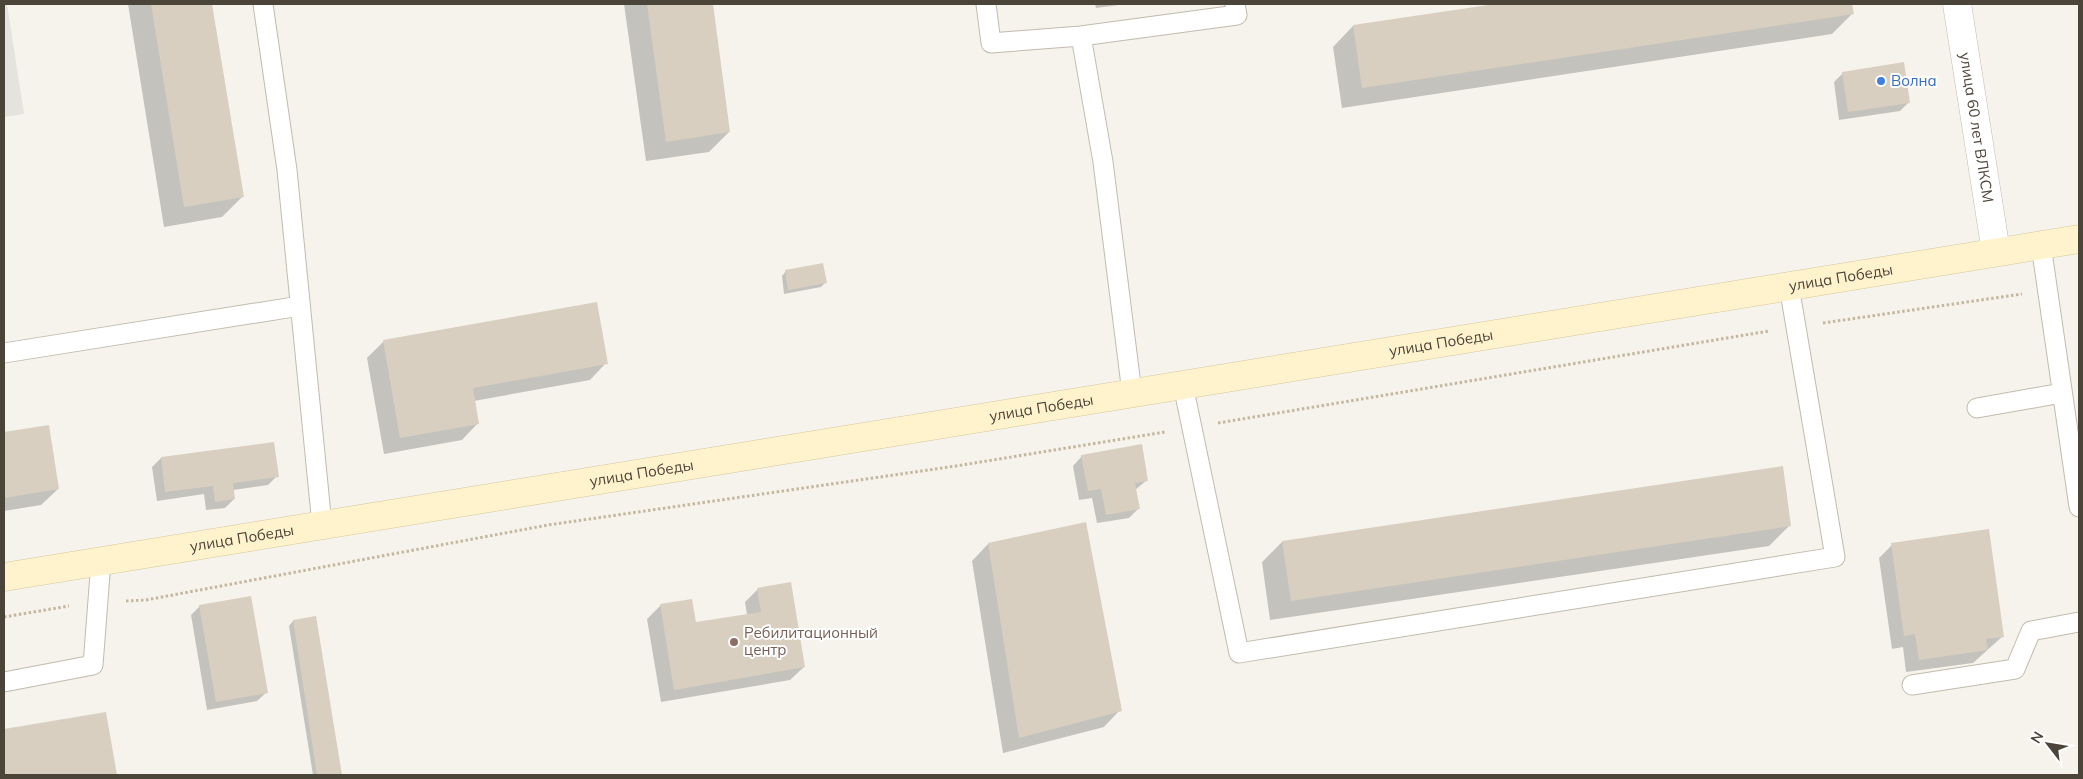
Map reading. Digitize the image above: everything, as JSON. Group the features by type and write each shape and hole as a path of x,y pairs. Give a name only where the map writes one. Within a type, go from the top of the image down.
{"street":[{"name":"улица 60 лет ВЛКСМ","path":"1957,4 1996,252"},
{"name":"улица Победы","path":"4,577 2079,238"}],"lane":[{"path":"263,4 287,170 322,525"},
{"path":"986,4 991,44 1081,36 1237,15 1235,4"},
{"path":"1081,36 1103,162 1132,393"},
{"path":"2041,245 2079,507"},
{"path":"1183,384 1239,653 1835,558 1790,286"},
{"path":"4,353 300,306"},
{"path":"1977,408 2062,393"},
{"path":"4,682 93,665 101,561"},
{"path":"1912,685 2015,670 2031,632 2079,622"}],"path":[{"path":"4,617 98,604 146,600 548,525 956,466 1796,327 2048,290"}],"shaded area":[{"path":"4,4 7,4 24,114 4,117"}],"building":[{"path":"151,4 212,4 244,197 184,207"},
{"path":"647,4 713,4 730,132 666,142"},
{"path":"1495,4 1852,4 1854,14 1362,88 1353,25"},
{"path":"1904,62 1910,103 1848,112 1842,72"},
{"path":"823,263 827,283 788,290 785,270"},
{"path":"597,302 608,364 473,388 479,424 400,438 383,340"},
{"path":"49,425 59,489 4,498 4,432"},
{"path":"274,442 279,477 233,483 235,499 215,502 213,486 165,492 161,457"},
{"path":"1142,444 1148,481 1135,483 1140,509 1106,515 1101,489 1088,491 1081,455"},
{"path":"1783,466 1791,526 1291,601 1282,541"},
{"path":"1086,522 1122,711 1019,738 988,543"},
{"path":"1989,529 2004,637 1986,639 1988,650 1919,660 1915,634 1904,636 1891,543"},
{"path":"791,582 805,667 674,690 660,604 692,599 696,622 761,612 757,588"},
{"path":"251,596 268,693 216,702 199,605"},
{"path":"316,616 342,775 317,775 293,620"},
{"path":"106,712 117,775 4,775 4,729"}],"place":[{"name":"Волна","path":"1881,81"},
{"name":"Ребилитационный центр","path":"734,642"}]}
